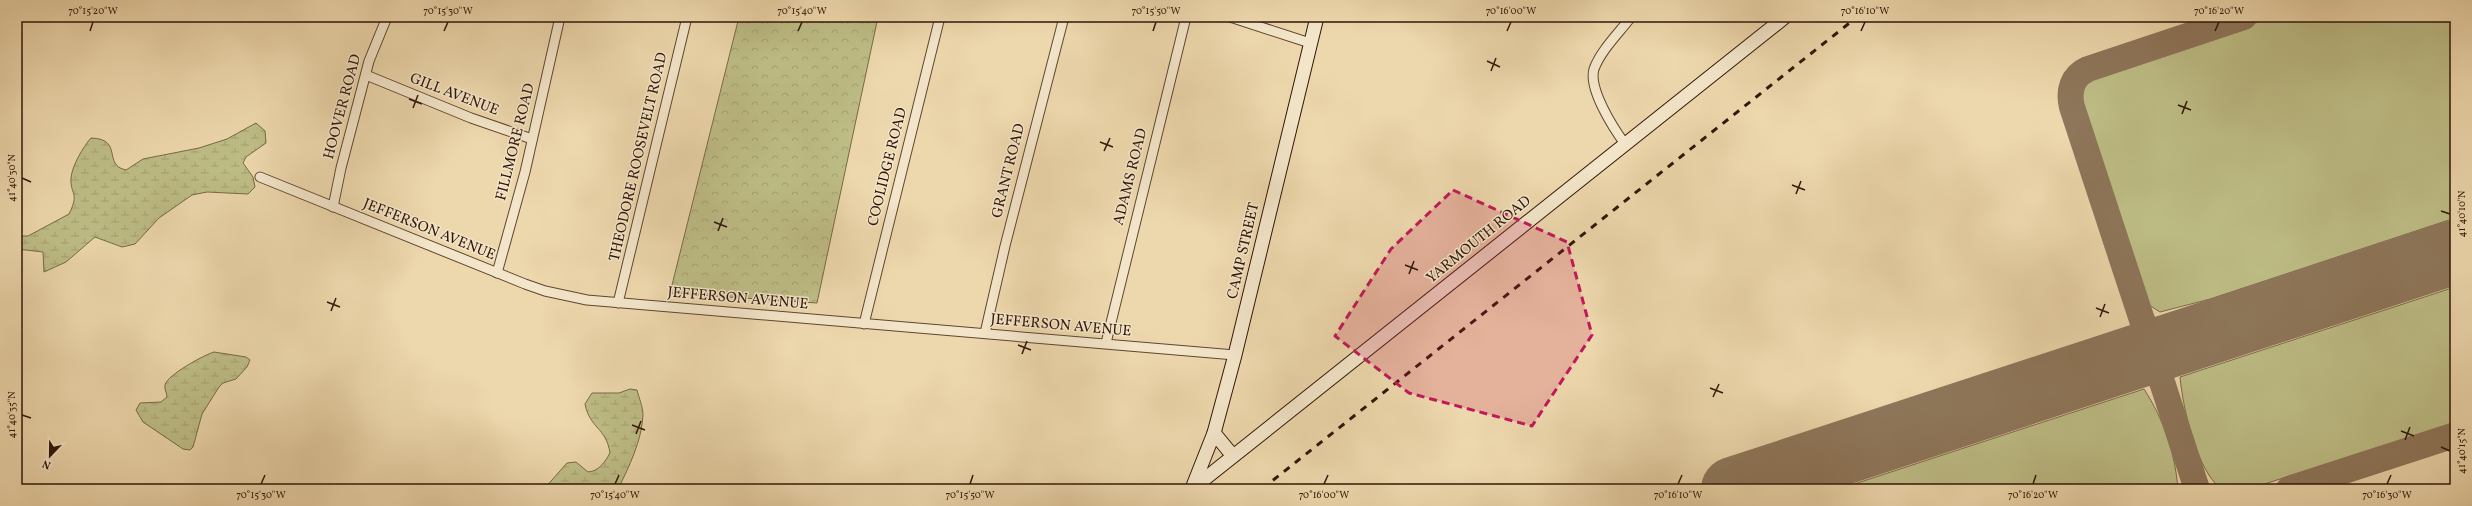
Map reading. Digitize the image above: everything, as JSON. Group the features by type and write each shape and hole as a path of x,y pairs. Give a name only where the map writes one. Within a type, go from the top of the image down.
{"main road":[{"name":"CAMP STREET","path":"1192,489 1214,433 1235,355 1317,17"},
{"name":"YARMOUTH ROAD","path":"1192,489 1785,17"},
{"path":"1214,433 1233,456"}],"street":[{"name":"HOOVER ROAD","path":"333,207 341,168 373,49 387,17"},
{"name":"FILLMORE ROAD","path":"497,273 532,139 560,17"},
{"name":"THEODORE ROOSEVELT ROAD","path":"618,303 687,17"},
{"name":"COOLIDGE ROAD","path":"864,324 940,17"},
{"name":"GRANT ROAD","path":"985,333 1009,231 1064,17"},
{"name":"ADAMS ROAD","path":"1106,343 1186,17"},
{"path":"1230,17 1310,43"},
{"path":"1625,144 1612,124 1596,92 1593,80 1594,70 1598,60 1631,17"},
{"name":"GILL AVENUE","path":"366,75 471,118 532,139"},
{"name":"JEFFERSON AVENUE","path":"260,177 497,273 545,291 586,300 1235,355"}],"highlighted area":[{"path":"1453,190 1567,242 1592,335 1532,426 1409,393 1335,336 1391,249"}],"green space":[{"path":"739,17 878,17 817,303 670,293"},
{"path":"2273,17 2455,17 2455,218 2210,299 2160,312 2149,305 2141,287 2079,101 2080,90 2084,83 2102,73"},
{"path":"256,123 265,131 266,143 246,157 243,163 253,177 255,187 248,194 207,192 192,195 159,218 135,244 122,247 95,237 66,262 44,272 43,252 17,249 17,236 28,236 69,214 74,201 71,184 73,168 78,157 91,138 101,139 107,143 110,147 115,163 119,167 126,170 143,159 199,148 227,139"},
{"path":"2455,287 2455,423 2255,487 2220,488 2212,479 2204,467 2192,437 2184,405 2180,377"},
{"path":"214,352 246,357 250,360 247,367 236,379 223,383 219,387 202,414 193,447 190,450 183,449 143,422 136,410 140,403 161,402 167,397 165,385 172,376 202,357"},
{"path":"630,389 637,390 643,412 642,424 638,444 618,489 544,489 567,463 576,462 588,472 595,470 604,463 610,453 608,444 602,433 590,419 585,404 592,393 619,393"},
{"path":"2144,389 2163,425 2171,450 2178,489 1839,489"}],"taxiway":[{"path":"2124,361 2133,353 2139,344 2143,335 2143,323 2072,107 2072,85 2078,76 2088,69 2244,17"},
{"path":"2143,323 2158,338 2178,344"},
{"path":"2124,361 2145,363 2157,371 2160,376 2197,489"},
{"path":"2289,489 2455,435"}],"runway":[{"path":"1733,489 2455,252"}],"railway":[{"path":"1262,489 1857,17"}]}
